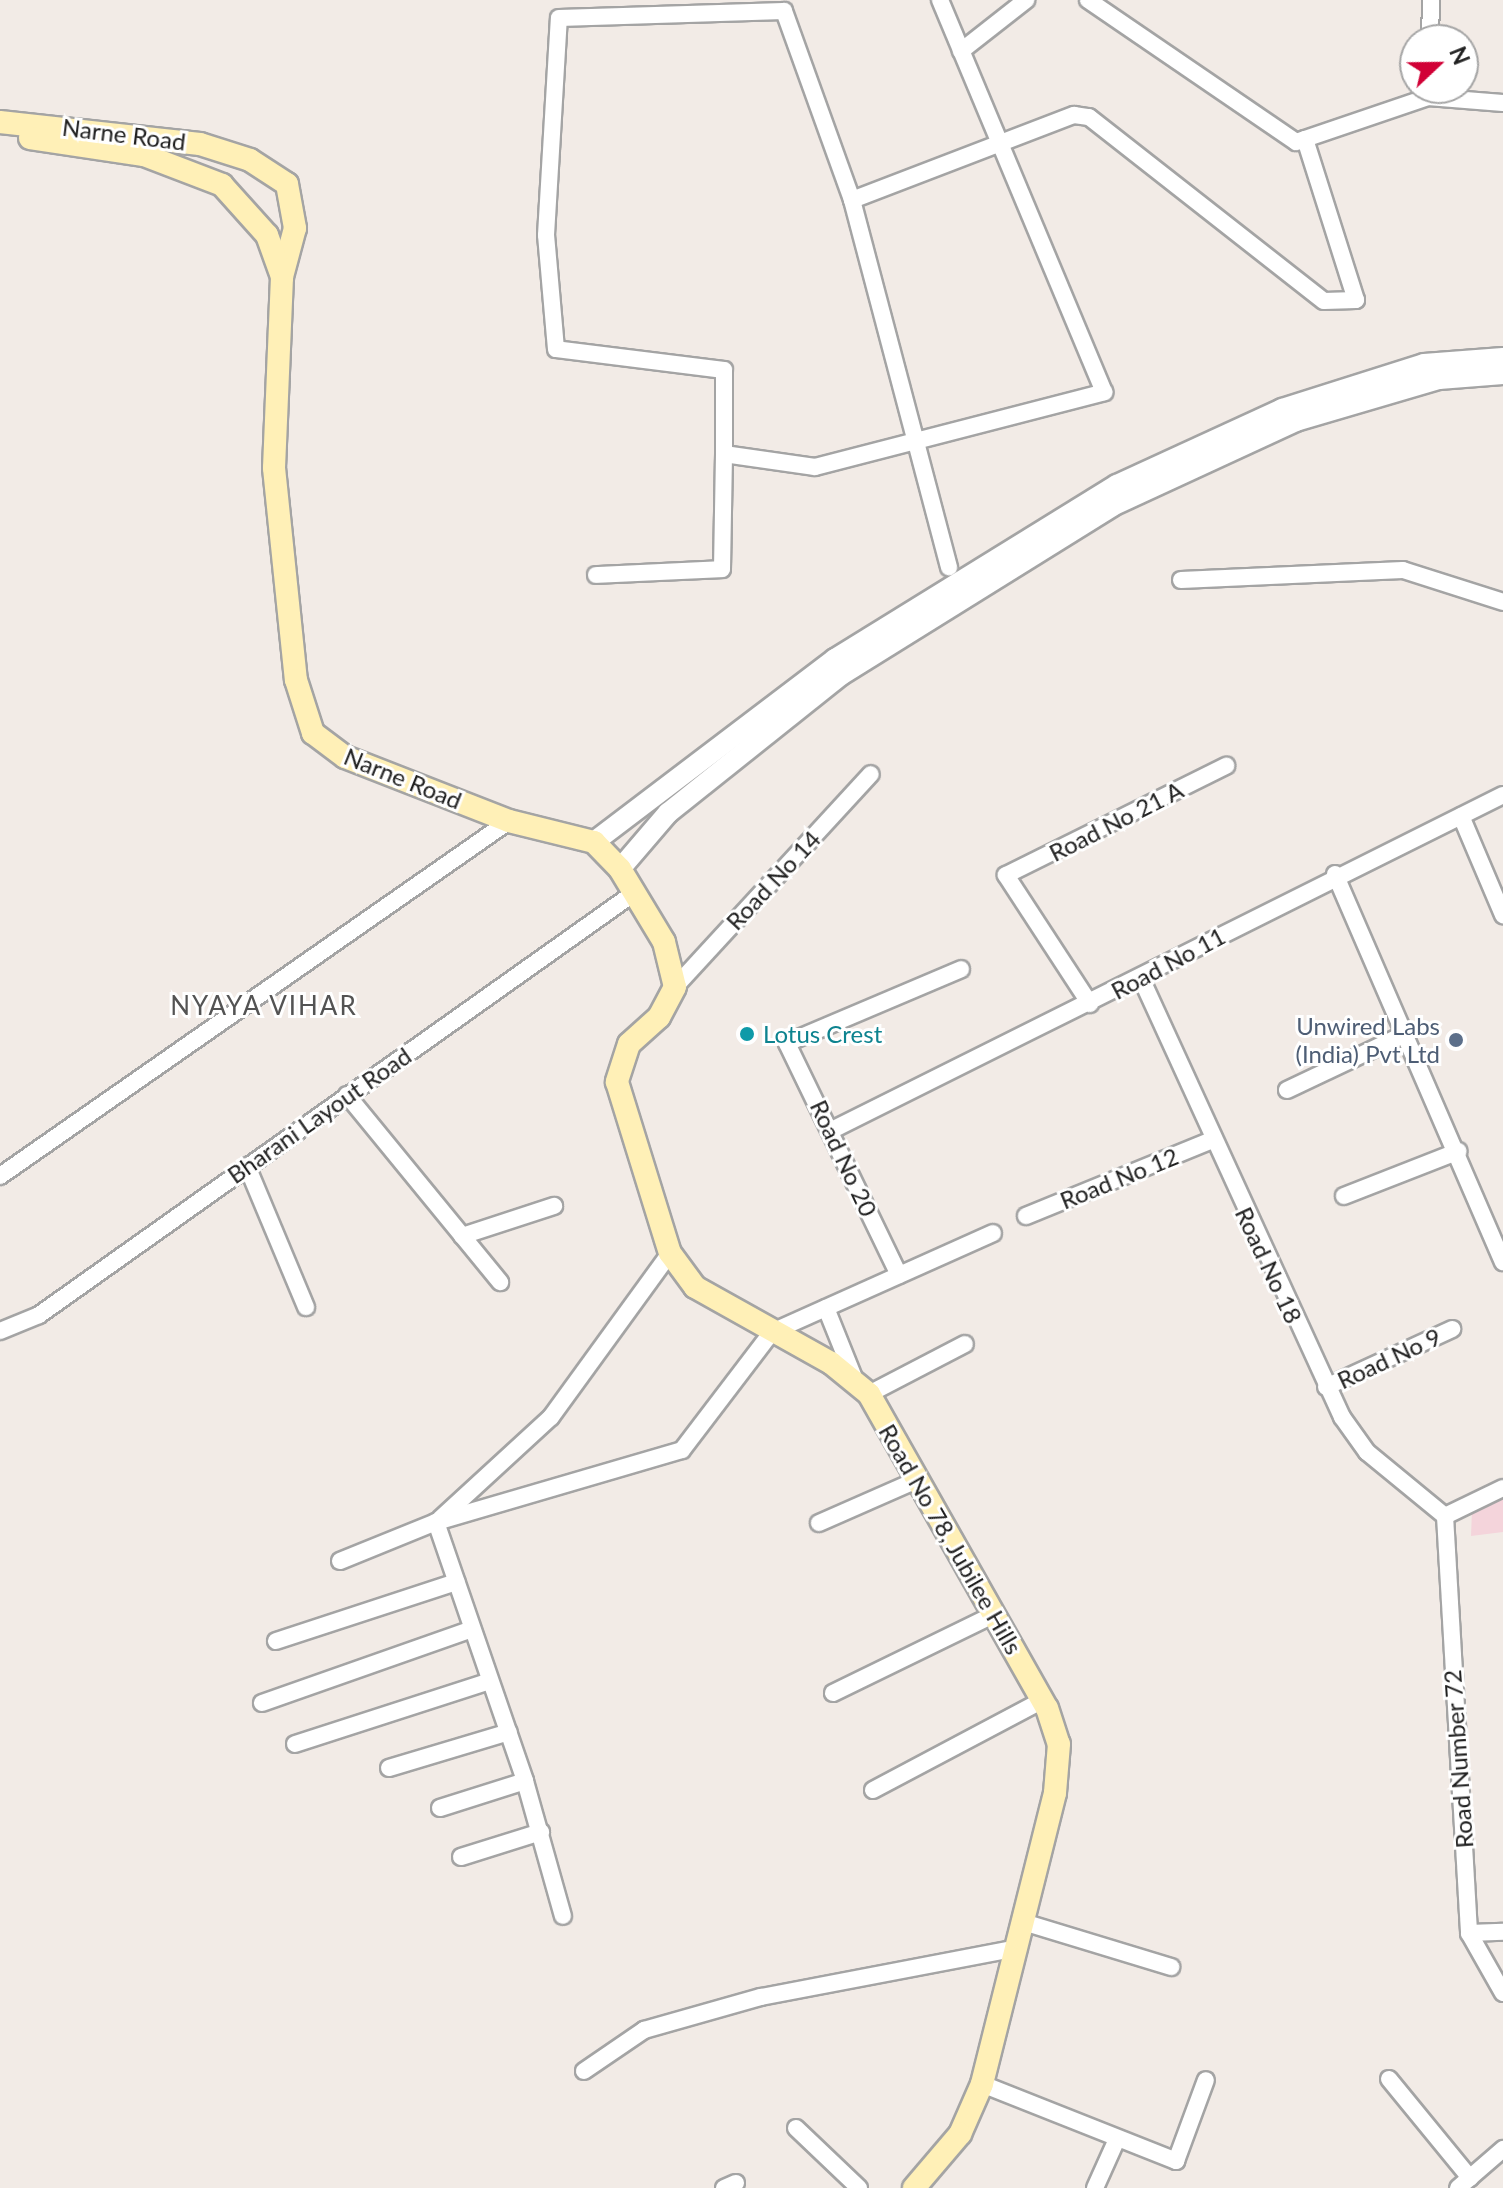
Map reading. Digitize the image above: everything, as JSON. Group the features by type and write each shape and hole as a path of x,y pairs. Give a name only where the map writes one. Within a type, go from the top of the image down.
{"main road":[{"name":"Narne Road","path":"0,122 151,134 269,170 296,204 282,277 274,468 280,571 303,714 313,733 345,757 509,821 594,842"},
{"name":"Narne Road","path":"0,136 144,155 198,173 254,217 282,277"},
{"path":"594,842 620,869 664,942 675,987"},
{"name":"Road No 78, Jubilee Hills","path":"675,987 659,1017 629,1044 617,1082 670,1253 695,1287 863,1389 1043,1700 1059,1744 1018,1948 982,2084 960,2134 914,2188"}],"street":[{"path":"724,454 815,467 1104,392 998,146 940,0"},
{"path":"961,51 1026,0"},
{"path":"1088,0 1296,142 1399,103"},
{"path":"1430,24 1431,0"},
{"path":"596,575 722,569 724,370 556,349 546,235 559,18 784,11 852,200 949,567"},
{"path":"1479,99 1503,103"},
{"path":"852,200 1074,115 1089,117 1324,301 1356,300 1305,139"},
{"path":"594,842 835,659 1152,466 1246,422 1424,364 1503,358"},
{"path":"620,869 668,813 830,683 1112,506 1296,421 1439,379 1503,374"},
{"path":"1181,580 1403,570 1503,602"},
{"name":"Road No 21 A","path":"1090,1004 1006,875 1226,766"},
{"name":"Road No 14","path":"675,987 871,774"},
{"name":"Road No 11","path":"832,1130 1090,1004 1335,874 1503,795"},
{"path":"1461,816 1503,915"},
{"path":"0,1176 509,821"},
{"path":"1335,874 1459,1151 1503,1262"},
{"name":"Bharani Layout Road","path":"0,1331 39,1315 634,893"},
{"name":"Road No 20","path":"899,1275 832,1130 787,1043 961,969"},
{"name":"Road No 18","path":"1141,978 1326,1387 1367,1452 1445,1516"},
{"path":"1287,1090 1407,1033"},
{"path":"347,1095 500,1282"},
{"name":"Road No 12","path":"1026,1216 1212,1140"},
{"path":"1344,1196 1459,1151"},
{"path":"247,1166 306,1307"},
{"path":"462,1236 554,1206"},
{"path":"340,1561 436,1522 682,1450 772,1332 993,1233"},
{"path":"436,1522 551,1417 670,1253"},
{"path":"826,1308 863,1389 965,1344"},
{"name":"Road No 9","path":"1326,1387 1452,1329"},
{"path":"819,1523 917,1480"},
{"path":"1445,1516 1503,1488"},
{"name":"Road Number 72","path":"1445,1516 1469,1933 1503,1993"},
{"path":"436,1522 525,1781 563,1916"},
{"path":"276,1641 457,1582"},
{"path":"833,1693 993,1615"},
{"path":"262,1703 472,1629"},
{"path":"295,1744 490,1681"},
{"path":"873,1790 1043,1700"},
{"path":"389,1768 509,1732"},
{"path":"440,1808 525,1781"},
{"path":"461,1857 541,1832"},
{"path":"1023,1922 1171,1967"},
{"path":"1469,1933 1503,1932"},
{"path":"584,2071 659,2026 761,1997 1018,1948"},
{"path":"1389,2079 1464,2183 1503,2149"},
{"path":"982,2084 1176,2161 1206,2080"},
{"path":"796,2128 859,2188"},
{"path":"1095,2188 1117,2139"}],"shaded area":[{"path":"1503,1498 1503,1532 1471,1536 1472,1510"}],"place":[{"name":"Lotus Crest","path":"747,1034"},
{"name":"Unwired Labs (India) Pvt Ltd","path":"1456,1040"}],"district":[{"name":"NYAYA VIHAR","path":"264,1006"}]}
